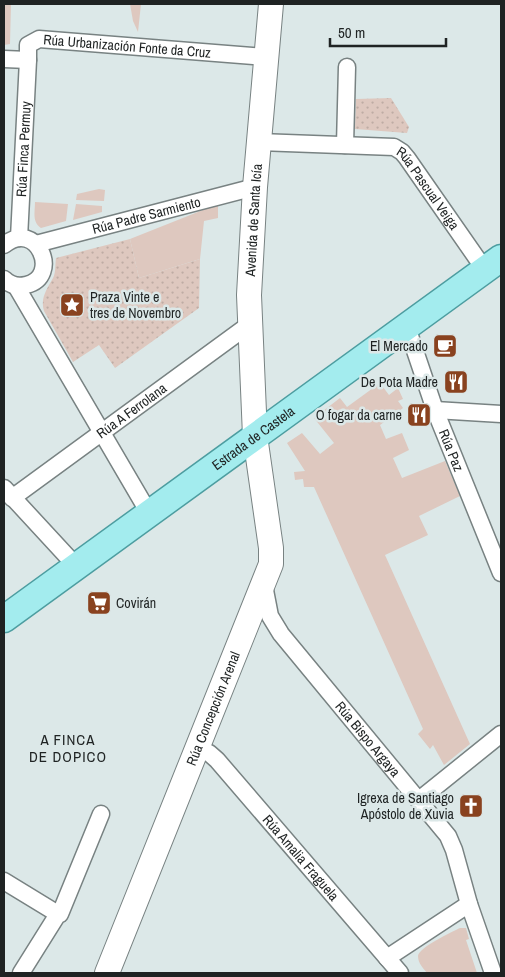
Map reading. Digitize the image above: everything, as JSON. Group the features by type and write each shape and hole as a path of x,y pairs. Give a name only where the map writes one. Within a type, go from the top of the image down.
{"main road":[{"name":"Estrada de Castela","path":"4,619 493,264"}],"street":[{"name":"Avenida de Santa Icía","path":"256,436 249,283 255,187 271,4"},
{"name":"Rúa Urbanización Fonte da Cruz","path":"4,59 28,52 40,39 266,57"},
{"name":"Rúa Finca Permuy","path":"19,238 28,52"},
{"path":"346,144 347,67"},
{"name":"Rúa Pascual Veiga","path":"259,142 394,146 402,152 493,264"},
{"name":"Rúa Padre Sarmiento","path":"36,244 255,187"},
{"path":"4,245 19,238 31,241 36,244 44,259 44,267 36,281 23,286 9,286"},
{"path":"36,281 36,318"},
{"path":"9,286 36,318 149,513"},
{"name":"Rúa A Ferrolana","path":"8,493 102,432 250,324"},
{"name":"Rúa Paz","path":"407,327 435,410 501,572"},
{"path":"435,410 501,414"},
{"name":"Rúa Concepción Arenal","path":"108,973 269,572 272,558 256,436"},
{"path":"8,493 76,566"},
{"name":"Rúa Bispo Argaya","path":"264,585 270,616 281,634 419,800 451,842 469,904 493,973"},
{"path":"248,624 256,627 273,623"},
{"path":"419,800 501,734"},
{"name":"Rúa Amalia Fraguela","path":"198,749 217,760 400,973"},
{"path":"21,973 58,914 60,914 101,814"},
{"path":"4,881 58,914"},
{"path":"387,958 469,904"}],"shaded area":[{"path":"4,4 11,4 10,44 4,45"},
{"path":"130,4 141,4 138,32 133,21"},
{"path":"391,98 409,127 407,133 355,129 356,99"},
{"path":"99,189 105,190 104,201 76,200 77,194"},
{"path":"35,202 68,204 66,221 41,228 35,220"},
{"path":"76,204 102,206 102,212 73,220"},
{"path":"218,204 218,218 204,221 200,259 139,278 130,239"},
{"name":"Praza Vinte e tres de Novembro","path":"130,239 139,278 200,259 199,308 115,368 99,345 73,362 43,306 45,294 55,274 56,258"},
{"path":"380,383 389,395 398,388 403,399 398,401 403,408 380,425 386,439 402,433 409,450 393,458 402,478 445,461 460,496 419,516 428,535 385,555 470,744 444,765 433,745 430,749 418,734 423,729 314,487 304,487 303,479 295,480 294,472 305,471 287,443 302,433 320,454 334,443 314,418 340,398 347,407"},
{"path":"460,928 466,928 469,939 466,940 477,973 427,973 419,961 418,956 420,952 436,940"}],"place":[{"name":"Praza Vinte e tres de Novembro","path":"72,305"},
{"name":"El Mercado","path":"445,346"},
{"name":"De Pota Madre","path":"456,382"},
{"name":"O fogar da carne","path":"419,415"},
{"name":"Covirán","path":"99,603"},
{"name":"Igrexa de Santiago Apóstolo de Xuvia","path":"471,806"}],"district":[{"name":"A FINCA DE DOPICO","path":"68,748"}]}
